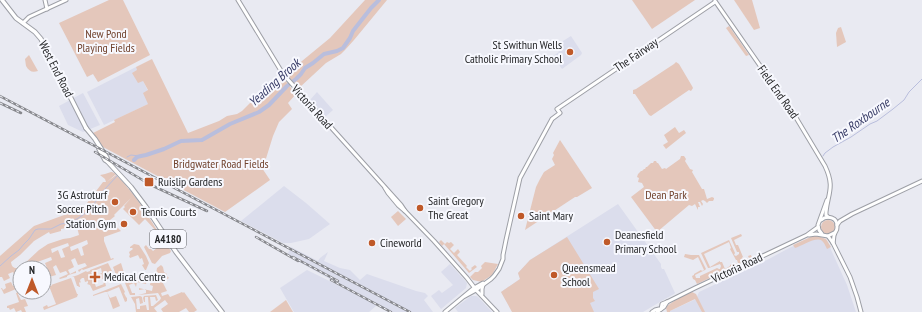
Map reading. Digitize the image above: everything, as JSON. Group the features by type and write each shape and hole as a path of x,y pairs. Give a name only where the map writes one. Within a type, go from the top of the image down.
{"main road":[{"name":"West End Road","path":"2,0 14,16 35,32 41,39 86,128 107,158 106,160 131,187 222,312"}],"street":[{"path":"45,0 46,9"},
{"path":"23,23 29,17 66,0"},
{"name":"Victoria Road","path":"238,0 283,74 384,187 398,205 497,312"},
{"name":"The Fairway","path":"484,283 494,276 499,269 503,259 520,178 552,119 560,113 557,109 714,1"},
{"name":"Field End Road","path":"714,1 795,116 827,170 830,178 830,190 826,212 828,217"},
{"path":"861,312 850,277 833,243 828,236 822,234 819,230 819,223 823,218 828,217 839,219 852,214 922,181"},
{"name":"Field End Road","path":"821,220 830,190"},
{"path":"833,243 837,225 840,221 852,214"},
{"path":"833,219 837,225"},
{"name":"Victoria Road","path":"657,312 667,302 807,235 818,227"},
{"path":"828,236 834,233"},
{"name":"Victoria Road","path":"807,235 822,234"},
{"path":"467,295 469,280 484,283"},
{"path":"445,312 484,283"},
{"path":"467,295 483,296 482,288 484,283"},
{"name":"Victoria Road","path":"653,312 661,309"}],"shaded area":[{"name":"St Swithun Wells Catholic Primary School","path":"571,36 582,53 562,69 553,56 559,52 555,46"},
{"path":"136,67 148,91 148,104 104,125 87,92"},
{"path":"317,92 333,110 325,117 310,100"},
{"path":"83,93 100,125 83,132 68,125 59,106"},
{"path":"284,186 330,224 309,239 291,243 283,243 241,221"},
{"name":"Queensmead School","path":"618,204 661,264 661,267 664,269 675,293 643,312 513,312 501,292 520,279 518,273 530,260"},
{"path":"813,238 827,241 847,285 856,312 668,312 696,299 699,292 791,247"},
{"path":"291,247 318,261 328,252 324,261 340,268 350,270 360,280 367,274 425,293 428,296 424,300 433,312 389,312 377,305 369,312 294,312 280,288 307,270 358,295 287,255"},
{"path":"450,264 467,283 466,288 441,309 431,296 439,290 442,293 453,285 441,272"},
{"path":"471,296 478,297 492,312 458,312 455,308"}],"green space":[{"name":"New Pond Playing Fields","path":"109,0 123,0 150,55 98,82 93,74 87,77 59,23"},
{"path":"365,0 387,0 341,54 326,63 299,88 287,75 330,38"},
{"path":"632,0 695,0 652,29"},
{"path":"734,0 752,0 760,28 754,30"},
{"path":"729,26 749,55 746,56 726,28"},
{"path":"841,27 846,42 837,47 836,33 838,28"},
{"path":"29,55 38,71 31,71 26,66 25,59"},
{"name":"Bridgwater Road Fields","path":"152,59 188,133 219,121 227,116 237,114 250,103 259,99 283,78 296,94 288,103 292,109 279,122 262,168 270,180 225,212 103,147 93,133 115,122 114,120 148,104 143,93 148,90 143,81 138,83 132,73 137,70 136,67"},
{"path":"676,62 679,64 693,88 691,91 689,90 651,116 635,94 633,94 633,90"},
{"path":"675,127 679,133 684,130 686,133 666,149 663,145 668,142 664,135"},
{"path":"560,140 592,188 575,197 525,230 536,187 544,172 555,165 552,159 554,155 553,153"},
{"name":"Dean Park","path":"681,156 684,156 690,169 693,170 692,172 702,189 704,189 707,199 712,197 714,199 713,201 709,201 707,203 703,200 701,201 703,204 702,206 700,202 698,202 700,207 698,207 698,210 695,204 692,206 689,205 657,232 631,197 644,187 642,183 638,182 639,178 637,177 641,171 654,161 658,163 662,169 666,169 680,159"},
{"path":"112,172 116,174 107,182 116,175 132,193 171,251 170,253 162,256 155,264 152,263 144,247 146,245 153,251 162,244 161,242 163,240 145,219 139,225 123,209 131,198 110,220 121,231 104,237 104,241 111,259 114,259 83,270 82,269 79,272 78,270 87,266 85,263 78,265 75,258 71,260 74,267 68,270 70,274 67,277 60,279 59,278 68,274 66,271 60,273 56,265 53,267 56,275 52,276 51,257 43,260 28,260 48,244 79,235 77,227 75,226 61,229 61,231 50,234 49,232 34,241 20,255 12,260 12,272 8,274 10,278 4,281 2,277 0,277 0,256 34,226 84,207 103,182 106,182 100,175","holes":["87,240 88,244 82,247 84,255 81,256 78,248 71,251 70,247","68,243 69,246 62,249 65,257 61,258 58,250 52,253 51,249"]},
{"path":"398,211 406,219 398,226 391,217"},
{"path":"825,220 831,220 835,224 835,230 831,234 825,234 821,230 821,224"},
{"path":"741,234 742,236 734,240 736,245 738,245 744,260 749,258 748,256 751,255 752,258 697,284 692,276 701,270 704,270 698,257 693,260 684,257 685,254 699,255 706,269 695,275 696,278 700,278 700,276 717,268 720,269 721,266 720,264 708,268 701,253 729,240 735,253 734,255 736,256 739,254 731,238","holes":["729,242 730,249 738,263 732,264 725,269 720,261 710,267 704,254"]},
{"path":"815,235 826,239 831,247 827,249 823,242 818,239 795,248 793,245"},
{"name":"Queensmead School","path":"567,237 599,289 593,292 593,298 595,301 590,303 594,312 512,312 501,292 520,279 518,273 530,260"},
{"path":"441,240 445,244 447,242 451,242 454,245 450,249 454,253 458,249 460,252 457,255 470,271 475,265 477,267 469,273 444,244 442,246 439,242"},
{"path":"134,244 139,245 146,256 149,263 146,270 142,265 144,264 142,258 140,259 138,255 130,258 129,256 129,252 133,249 130,247"},
{"path":"485,262 498,264 492,275 482,282 473,280 470,277 482,268 481,266"},
{"path":"108,263 114,275 100,280 97,275 102,273 101,268 91,272 96,287 104,284 103,283 105,282 106,286 93,291 90,285 87,284 88,281 85,282 84,278 80,280 81,283 79,283 79,287 77,286 74,277 72,277 86,271 90,271"},
{"path":"121,263 125,276 129,275 130,277 120,281 118,280 113,267"},
{"path":"161,265 169,278 166,281 156,274 157,268"},
{"path":"147,273 149,274 146,284 137,282 136,287 134,283 129,285 132,293 135,293 135,295 130,295 125,283 128,280"},
{"path":"152,275 163,283 167,291 161,293 162,296 168,294 170,297 184,292 197,310 194,312 189,312 186,308 179,312 163,312 161,309 168,304 165,300 154,308 157,312 136,312 135,304 131,297 142,297 143,303 140,304 139,298 136,299 137,309 140,309 140,306 146,305 147,310 149,310 148,297 145,297 144,302 144,296 156,295 158,300 156,301 155,297 150,297 151,306 153,306 161,298 158,293 138,295 146,293 146,290 152,291 153,286 150,285"},
{"path":"71,278 78,294 77,297 44,310 43,307 47,305 48,307 56,304 52,294 52,285"},
{"path":"11,282 12,291 4,294 1,288 3,290 6,288 5,284"},
{"path":"121,284 127,301 125,302 119,287 93,296"},
{"path":"107,292 110,298 116,296 120,306 113,309"},
{"path":"692,292 696,294 705,312 702,312 695,299 670,312 667,312 667,306 680,297"},
{"path":"18,300 25,300 28,306 24,307 26,312 22,312 21,310 16,312 14,308 10,310 7,308 7,306 19,302"},
{"path":"286,300 293,312 270,312"}],"waterway":[{"name":"Yeading Brook","path":"134,160 137,157 164,149 181,141 202,140 230,124 259,112 269,105 301,74 305,68 324,54 343,48 353,31 379,0"},
{"name":"The Roxbourne","path":"823,156 833,147 877,121 893,109 904,100 909,92 922,79"},
{"name":"Yeading Brook","path":"127,157 131,155 139,156"},
{"name":"Yeading Brook","path":"0,266 19,250 35,230 51,229 61,224 72,222 83,215 91,208 104,190 117,176"}],"railway":[{"path":"0,96 410,312"},
{"path":"0,103 21,113"},
{"path":"95,152 151,185 207,211"},
{"path":"256,237 298,261"},
{"path":"293,257 338,281"},
{"path":"331,280 391,312"}],"place":[{"name":"St Swithun Wells Catholic Primary School","path":"570,52"},
{"name":"Ruislip Gardens","path":"149,182"},
{"name":"3G Astroturf Soccer Pitch","path":"115,202"},
{"name":"Saint Gregory The Great","path":"420,208"},
{"name":"Tennis Courts","path":"133,212"},
{"name":"Saint Mary","path":"521,216"},
{"name":"Station Gym","path":"124,224"},
{"name":"Deanesfield Primary School","path":"607,242"},
{"name":"Cineworld","path":"372,243"},
{"name":"Queensmead School","path":"554,275"},
{"name":"Medical Centre","path":"95,277"}]}
